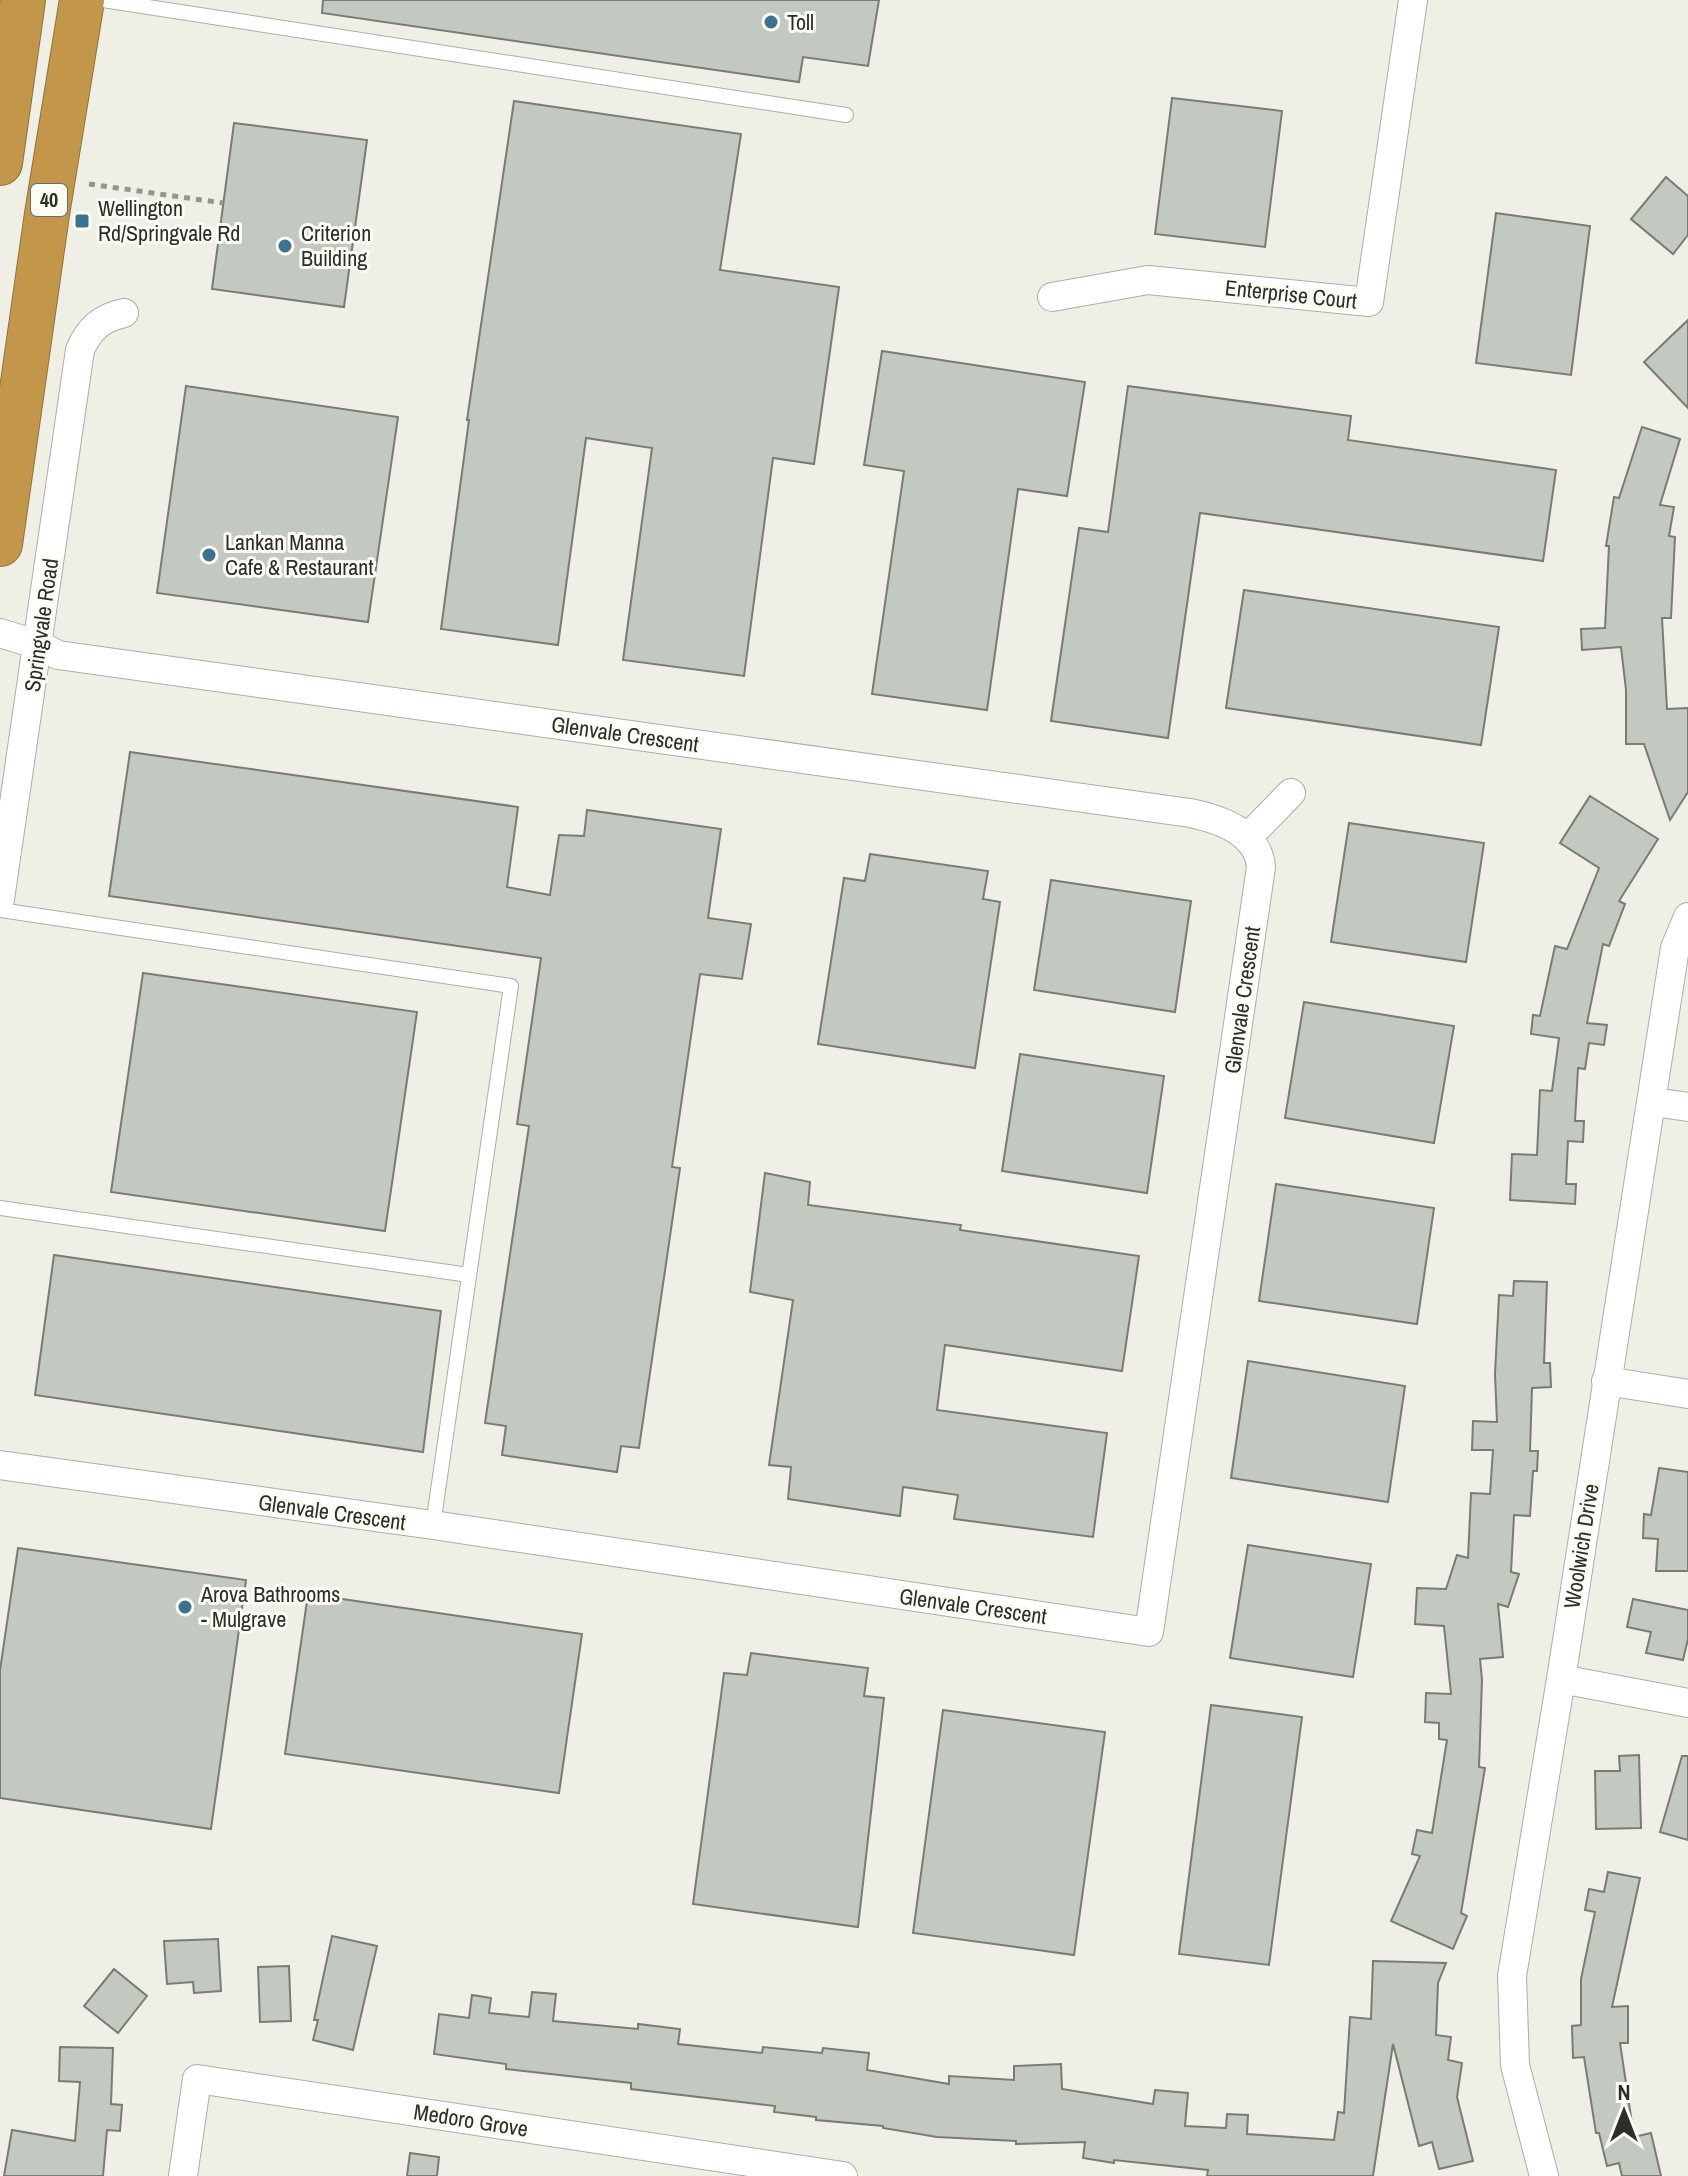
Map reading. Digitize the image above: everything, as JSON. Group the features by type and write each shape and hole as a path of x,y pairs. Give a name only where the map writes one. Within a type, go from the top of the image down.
{"highway":[{"path":"0,163 23,0"},
{"name":"40","path":"0,544 47,214 82,0"}],"street":[{"name":"Enterprise Court","path":"1052,297 1148,280 1369,302 1413,0"},
{"name":"Springvale Road","path":"0,899 80,350 90,331 107,317 124,313"},
{"name":"Glenvale Crescent","path":"0,633 39,645 58,655 1190,813 1223,822 1247,838 1260,856 1261,867 1149,1632 433,1525 0,1465"},
{"path":"1247,838 1291,793"},
{"name":"Woolwich Drive","path":"1544,2176 1515,2065 1512,1976 1675,948 1688,917"},
{"path":"1653,1102 1688,1107"},
{"path":"1606,1381 1688,1394"},
{"path":"1561,1679 1688,1703"},
{"name":"Medoro Grove","path":"183,2176 197,2079 843,2176"}],"lane":[{"path":"103,0 846,115"},
{"path":"0,910 511,986 433,1525"},
{"path":"0,1208 469,1275"}],"path":[{"path":"89,184 223,203"}],"building":[{"path":"323,0 879,0 868,66 803,57 799,82 322,13"},
{"path":"1172,98 1282,111 1265,247 1155,234"},
{"path":"514,101 741,134 720,270 839,287 814,464 773,458 744,676 623,660 652,448 586,438 558,645 441,629 467,420"},
{"name":"Criterion Building","path":"234,123 367,140 344,307 212,289"},
{"path":"1666,177 1688,196 1688,235 1673,254 1631,219"},
{"path":"1496,213 1590,226 1571,375 1476,363"},
{"path":"1688,320 1688,408 1644,362"},
{"path":"882,351 1085,382 1067,496 1018,489 987,710 872,694 904,471 864,465"},
{"path":"186,386 398,417 368,622 157,593"},
{"path":"1128,386 1351,416 1348,440 1556,470 1543,561 1200,513 1168,738 1051,721 1079,528 1108,532"},
{"path":"1642,427 1680,439 1660,505 1674,507 1669,536 1675,537 1671,618 1662,618 1667,709 1688,708 1688,792 1670,820 1644,744 1626,744 1626,690 1621,647 1582,650 1581,629 1605,628 1609,546 1606,546 1614,497 1619,498"},
{"path":"1244,590 1499,627 1481,745 1226,708"},
{"path":"130,752 518,807 507,887 550,895 559,835 584,836 587,810 721,829 708,918 751,924 742,979 700,974 672,1167 680,1168 639,1448 621,1446 617,1472 502,1455 506,1426 485,1423 529,1126 517,1124 541,958 109,896"},
{"path":"1590,796 1658,839 1619,901 1625,904 1609,946 1603,944 1587,1023 1607,1025 1604,1045 1589,1043 1585,1069 1578,1068 1575,1121 1584,1121 1583,1142 1568,1141 1566,1184 1576,1184 1575,1204 1510,1200 1512,1154 1537,1155 1540,1090 1552,1091 1559,1038 1531,1034 1533,1015 1540,1016 1555,946 1567,949 1599,868 1560,843"},
{"path":"1349,823 1484,843 1466,962 1331,942"},
{"path":"870,854 988,871 983,899 1000,902 975,1068 818,1044 844,878 865,881"},
{"path":"1051,880 1191,901 1175,1012 1034,990"},
{"path":"143,973 417,1012 385,1231 111,1192"},
{"path":"1304,1002 1454,1026 1434,1143 1285,1118"},
{"path":"1020,1054 1164,1076 1147,1193 1002,1171"},
{"path":"765,1173 810,1182 808,1205 961,1225 960,1230 1139,1256 1122,1371 945,1345 937,1410 1107,1433 1093,1537 954,1519 958,1495 903,1487 900,1516 788,1499 791,1467 769,1465 793,1300 750,1292"},
{"path":"1276,1184 1434,1208 1417,1324 1259,1301"},
{"path":"54,1255 441,1311 423,1452 35,1395"},
{"path":"1514,1281 1547,1282 1544,1363 1550,1363 1551,1387 1532,1388 1530,1451 1538,1451 1537,1471 1533,1471 1530,1516 1514,1515 1511,1572 1519,1574 1508,1607 1498,1604 1503,1657 1480,1659 1479,1767 1485,1768 1461,1913 1467,1916 1453,1949 1391,1921 1420,1856 1412,1854 1417,1830 1432,1833 1447,1740 1439,1739 1439,1723 1425,1722 1426,1693 1451,1694 1444,1626 1415,1624 1417,1588 1446,1589 1457,1555 1468,1558 1471,1493 1490,1494 1493,1450 1472,1450 1473,1421 1497,1422 1495,1374 1499,1295 1513,1296"},
{"path":"1248,1361 1405,1386 1388,1502 1231,1478"},
{"path":"1659,1468 1688,1472 1688,1571 1656,1571 1658,1539 1643,1538 1644,1514 1651,1515"},
{"path":"1248,1545 1371,1564 1353,1677 1230,1658"},
{"path":"18,1548 246,1580 211,1829 0,1798 0,1670"},
{"path":"308,1594 582,1634 559,1793 285,1754"},
{"path":"1633,1599 1688,1610 1688,1639 1683,1660 1646,1653 1651,1632 1627,1627"},
{"path":"751,1653 868,1668 864,1696 884,1698 858,1927 693,1904 724,1673 747,1675"},
{"path":"1211,1705 1302,1717 1269,1965 1179,1954"},
{"path":"943,1710 1105,1732 1074,1955 913,1933"},
{"path":"1639,1755 1641,1828 1596,1829 1595,1771 1620,1771 1619,1756"},
{"path":"1682,1756 1688,1756 1688,1840 1660,1832"},
{"path":"1608,1872 1640,1878 1612,2007 1628,2006 1628,2043 1620,2043 1634,2137 1651,2133 1661,2176 1622,2176 1619,2163 1607,2166 1599,2133 1596,2133 1584,2057 1573,2058 1572,2026 1581,2025 1581,1979 1595,1912 1585,1910 1589,1889 1604,1892"},
{"path":"332,1936 377,1946 353,2050 313,2040 318,2020 314,2020"},
{"path":"218,1939 221,1991 194,1993 193,1982 167,1984 164,1941"},
{"path":"1373,1961 1446,1963 1438,1983 1436,2035 1451,2037 1448,2060 1462,2063 1457,2097 1473,2161 1439,2169 1432,2142 1419,2146 1393,2044 1373,2176 1207,2176 1208,2170 1083,2158 1085,2142 1016,2144 1016,2141 937,2137 883,2126 816,2120 816,2117 774,2112 775,2106 631,2089 631,2083 506,2069 506,2064 434,2054 439,2014 469,2018 472,1995 491,1998 489,2013 529,2017 532,1992 556,1994 553,2021 638,2029 638,2024 680,2029 678,2044 762,2053 763,2047 822,2053 823,2048 869,2053 867,2070 949,2084 949,2076 1014,2080 1014,2066 1061,2064 1062,2089 1153,2104 1155,2090 1188,2093 1185,2126 1226,2128 1227,2114 1248,2115 1247,2134 1334,2140 1338,2112 1344,2113 1350,2017 1371,2019"},
{"path":"289,1966 291,2021 260,2022 258,1967"},
{"path":"114,1969 147,1996 118,2033 84,2006"},
{"path":"60,2047 113,2048 111,2104 122,2105 120,2131 107,2130 103,2176 4,2176 12,2130 75,2141 80,2082 59,2081"},
{"path":"410,2153 439,2157 437,2176 407,2176"}],"place":[{"name":"Toll","path":"771,22"},
{"name":"Wellington Rd/Springvale Rd","path":"82,221"},
{"name":"Criterion Building","path":"285,246"},
{"name":"Lankan Manna Cafe & Restaurant","path":"209,555"},
{"name":"Arova Bathrooms - Mulgrave","path":"185,1607"}]}
